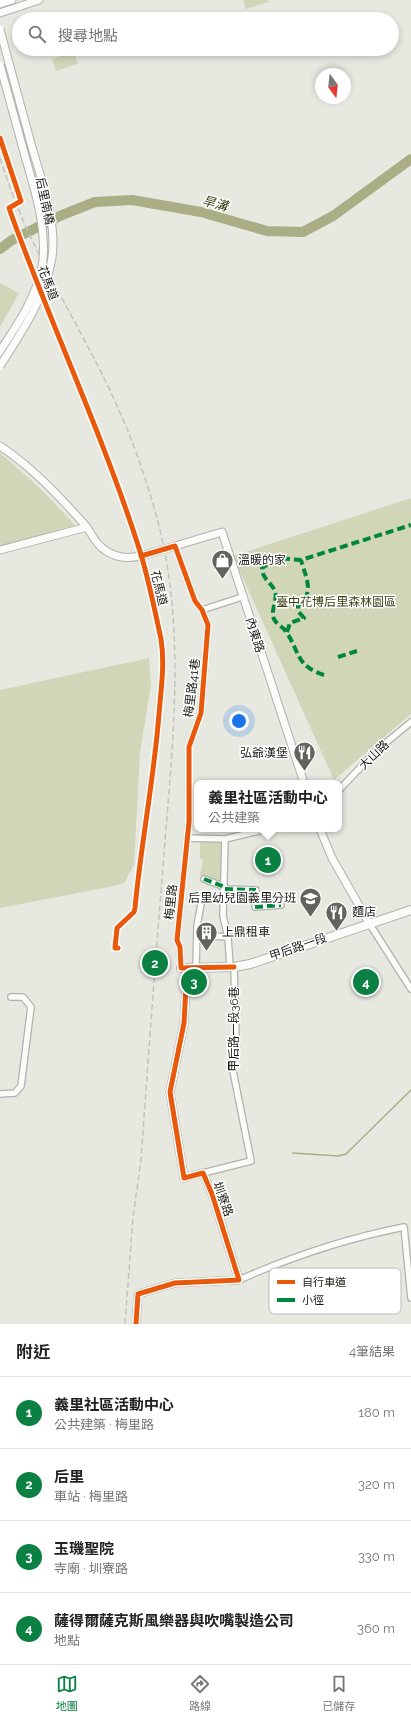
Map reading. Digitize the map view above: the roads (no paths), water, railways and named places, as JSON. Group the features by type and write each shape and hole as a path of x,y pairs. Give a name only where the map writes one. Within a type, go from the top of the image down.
{"main road":[{"name":"甲后路一段","path":"184,968 232,967 250,964 411,910"}],"street":[{"path":"0,4 12,0"},
{"path":"0,13 39,0"},
{"name":"后里南橋","path":"0,29 48,202 52,241 51,262 43,292 32,314 0,366"},
{"name":"后里南橋","path":"0,65 38,203 44,240 42,267 36,289 26,311 0,351"},
{"path":"0,446 22,461 87,527 94,540 102,548 126,559 176,546"},
{"path":"0,550 87,527"},
{"name":"內東路","path":"176,546 222,532 303,780"},
{"name":"梅里路41巷","path":"176,546 195,601 202,610 208,625 201,712 189,747 188,792 190,805 187,838"},
{"path":"202,610 242,596"},
{"name":"大山路","path":"342,787 376,751 411,722"},
{"path":"187,838 225,839 254,832"},
{"path":"321,832 332,858 369,924 411,989"},
{"name":"梅里路","path":"184,968 180,947 177,940 187,838"},
{"path":"225,839 224,916 232,967"},
{"path":"204,879 225,888 256,890"},
{"path":"196,968 197,926 202,898"},
{"path":"255,907 281,905"},
{"path":"212,936 228,937"},
{"name":"甲后路一段36巷","path":"203,1173 251,1161 232,1066 236,1037 232,967"},
{"name":"圳寮路","path":"184,968 184,1023 170,1092 184,1178 203,1173 214,1201 239,1280"},
{"path":"0,1094 15,1093 21,1086 31,1007 23,997 11,997"},
{"path":"136,1324 138,1294 175,1282 239,1280 259,1271 364,1235 404,1227 411,1298"}],"waterway":[{"name":"旱溝","path":"0,249 12,240 62,215 95,202 132,200 201,212 267,231 303,232 333,216 411,159"},
{"path":"293,1153 338,1156 346,1154 411,1090"}],"railway":[{"path":"0,158 26,228 99,368 129,433 155,511 165,553 171,595 174,638 174,724 141,1160 133,1217 125,1324"}],"place":[{"name":"溫暖的家","path":"223,580"},
{"name":"弘爺漢堡","path":"304,772"},
{"name":"義里社區活動中心","path":"268,860"},
{"name":"后里幼兒園義里分班","path":"311,918"},
{"name":"麵店","path":"336,932"},
{"name":"上鼎租車","path":"206,952"},
{"name":"后里","path":"155,963"},
{"name":"玉璣聖院","path":"194,982"},
{"name":"薩得爾薩克斯風樂器與吹嘴製造公司","path":"366,982"}],"park label":[{"name":"臺中花博后里森林園區","path":"336,602"}]}
